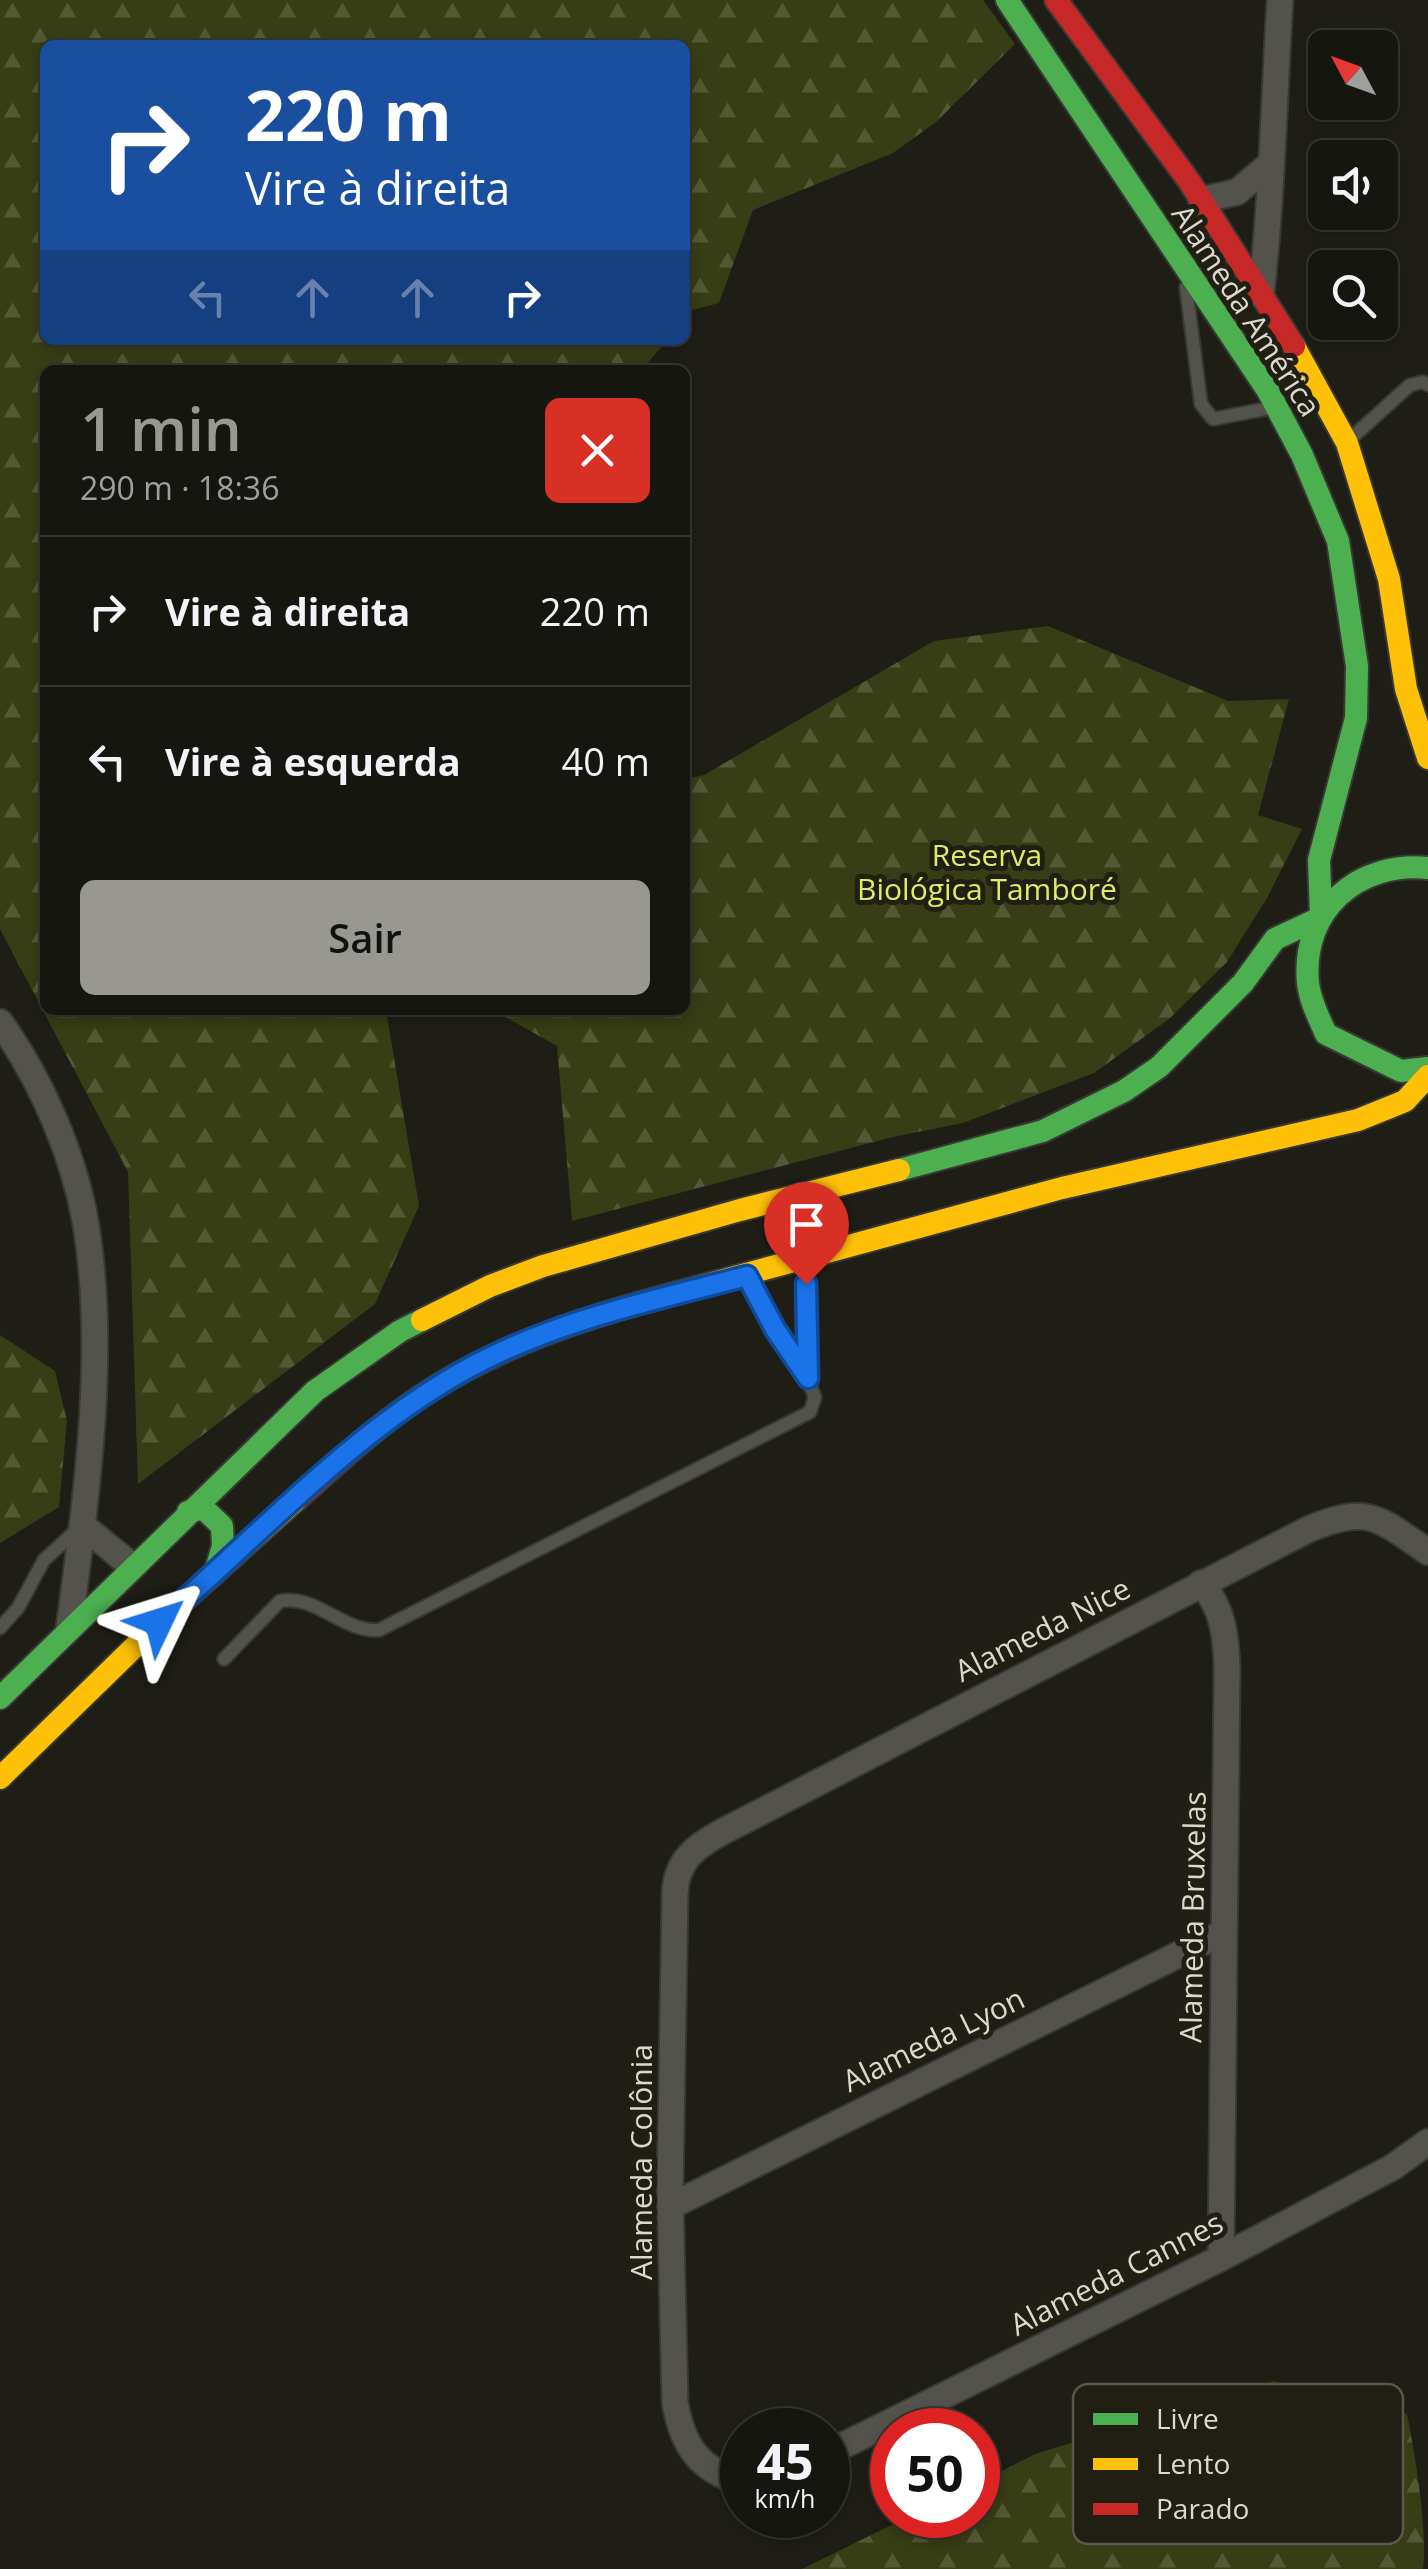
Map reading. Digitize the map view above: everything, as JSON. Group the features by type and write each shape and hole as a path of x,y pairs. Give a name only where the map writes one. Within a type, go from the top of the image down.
{"main road":[{"name":"Alameda América","path":"0,1698 315,1390 400,1331 490,1286 543,1266 1042,1131 1111,1098 1159,1067 1243,983 1275,939 1319,860 1356,718 1356,666 1338,541 1302,454 1277,406 1007,0"},
{"name":"Alameda América","path":"1056,0 1201,200 1308,367 1347,443 1389,579 1406,689 1428,758"},
{"path":"1040,49 1060,57 1070,52 1078,40 1075,24"},
{"path":"1113,157 1112,134 1121,126 1130,123 1152,134"},
{"name":"Alameda América","path":"1319,860 1321,917 1308,948 1308,983 1326,1034 1402,1071 1428,1072"},
{"path":"1275,939 1321,917 1346,887 1380,870 1417,865 1428,868"},
{"path":"1404,1101 1428,1072"},
{"path":"0,1778 159,1622 369,1434 467,1369 583,1318 1062,1188 1358,1120 1428,1094"},
{"path":"188,1512 204,1508 222,1526 223,1546 215,1573"},
{"path":"27,1670 21,1683 28,1703 46,1716 66,1716"}],"street":[{"path":"1261,295 1271,205 1280,0"},
{"path":"1201,200 1237,192 1270,164"},
{"path":"0,1022 19,1049 63,1144 86,1221 94,1312 82,1525 69,1628"},
{"name":"Alameda Nice","path":"690,1852 1309,1529 1353,1514 1380,1520 1428,1552"},
{"path":"82,1525 132,1566"},
{"name":"Alameda Bruxelas","path":"1201,1583 1218,1607 1226,1641 1222,2258"},
{"name":"Alameda Colônia","path":"690,1852 681,1865 674,1892 670,2206 675,2403 680,2431 688,2446 707,2466 720,2473"},
{"name":"Alameda Lyon","path":"670,2206 1224,1932"},
{"name":"Alameda Cannes","path":"850,2442 1222,2258 1393,2167 1428,2142"}],"lane":[{"path":"1183,265 1201,404 1206,412 1213,419 1223,419 1277,406"},
{"path":"1347,443 1410,385 1428,385"},
{"path":"804,1260 808,1378"},
{"path":"224,1660 280,1601 292,1598 362,1631 378,1630 810,1412 815,1397 808,1378 775,1329 747,1276"},
{"path":"0,1628 18,1608 50,1552 82,1525"}],"green space":[{"path":"0,0 983,0 1015,44 936,122 893,153 753,210 719,303 690,312 690,40 40,40 40,345 664,345 646,365 40,365 40,1005 0,929"},
{"name":"Reserva Biológica Tamboré","path":"1048,626 1228,701 1289,699 1258,815 1302,829 1267,898 1227,962 1169,1019 1094,1073 963,1123 893,1137 572,1221 557,1046 502,1015 690,1015 690,778 704,775 934,641"},
{"path":"45,1015 387,1015 419,1206 375,1304 138,1484 128,1172"},
{"path":"0,1335 55,1371 67,1421 59,1507 0,1543"},
{"path":"1403,2413 1407,2414 1417,2471 1423,2569 802,2569 870,2536 1000,2538 1000,2472 1035,2454 1073,2442 1073,2544 1403,2544"}],"traffic: fast":[{"path":"1007,0 1268,391 1302,455 1338,541 1357,666 1356,718 1319,860 1321,916"},
{"path":"1428,868 1379,873 1339,895 1324,913 1308,957 1308,983 1326,1034 1401,1071 1428,1068"},
{"path":"899,1170 1043,1131 1124,1091 1159,1067 1243,983 1275,939 1320,918"},
{"path":"0,1698 315,1391 422,1320"},
{"path":"188,1512 203,1508 222,1526 223,1546 215,1573"}],"traffic: slow":[{"path":"1294,346 1347,443 1389,579 1406,689 1428,758"},
{"path":"669,1295 1062,1188 1358,1120 1405,1101 1428,1076"},
{"path":"422,1320 490,1286 543,1266 899,1170"},
{"path":"0,1778 159,1623 297,1499"}],"traffic: jam":[{"path":"1056,0 1189,181 1294,346"},
{"path":"297,1499 398,1413 462,1372 548,1333 669,1295"}],"route":[{"path":"159,1622 369,1434 467,1369 583,1318 747,1276 775,1329 808,1378 806,1284"}]}
